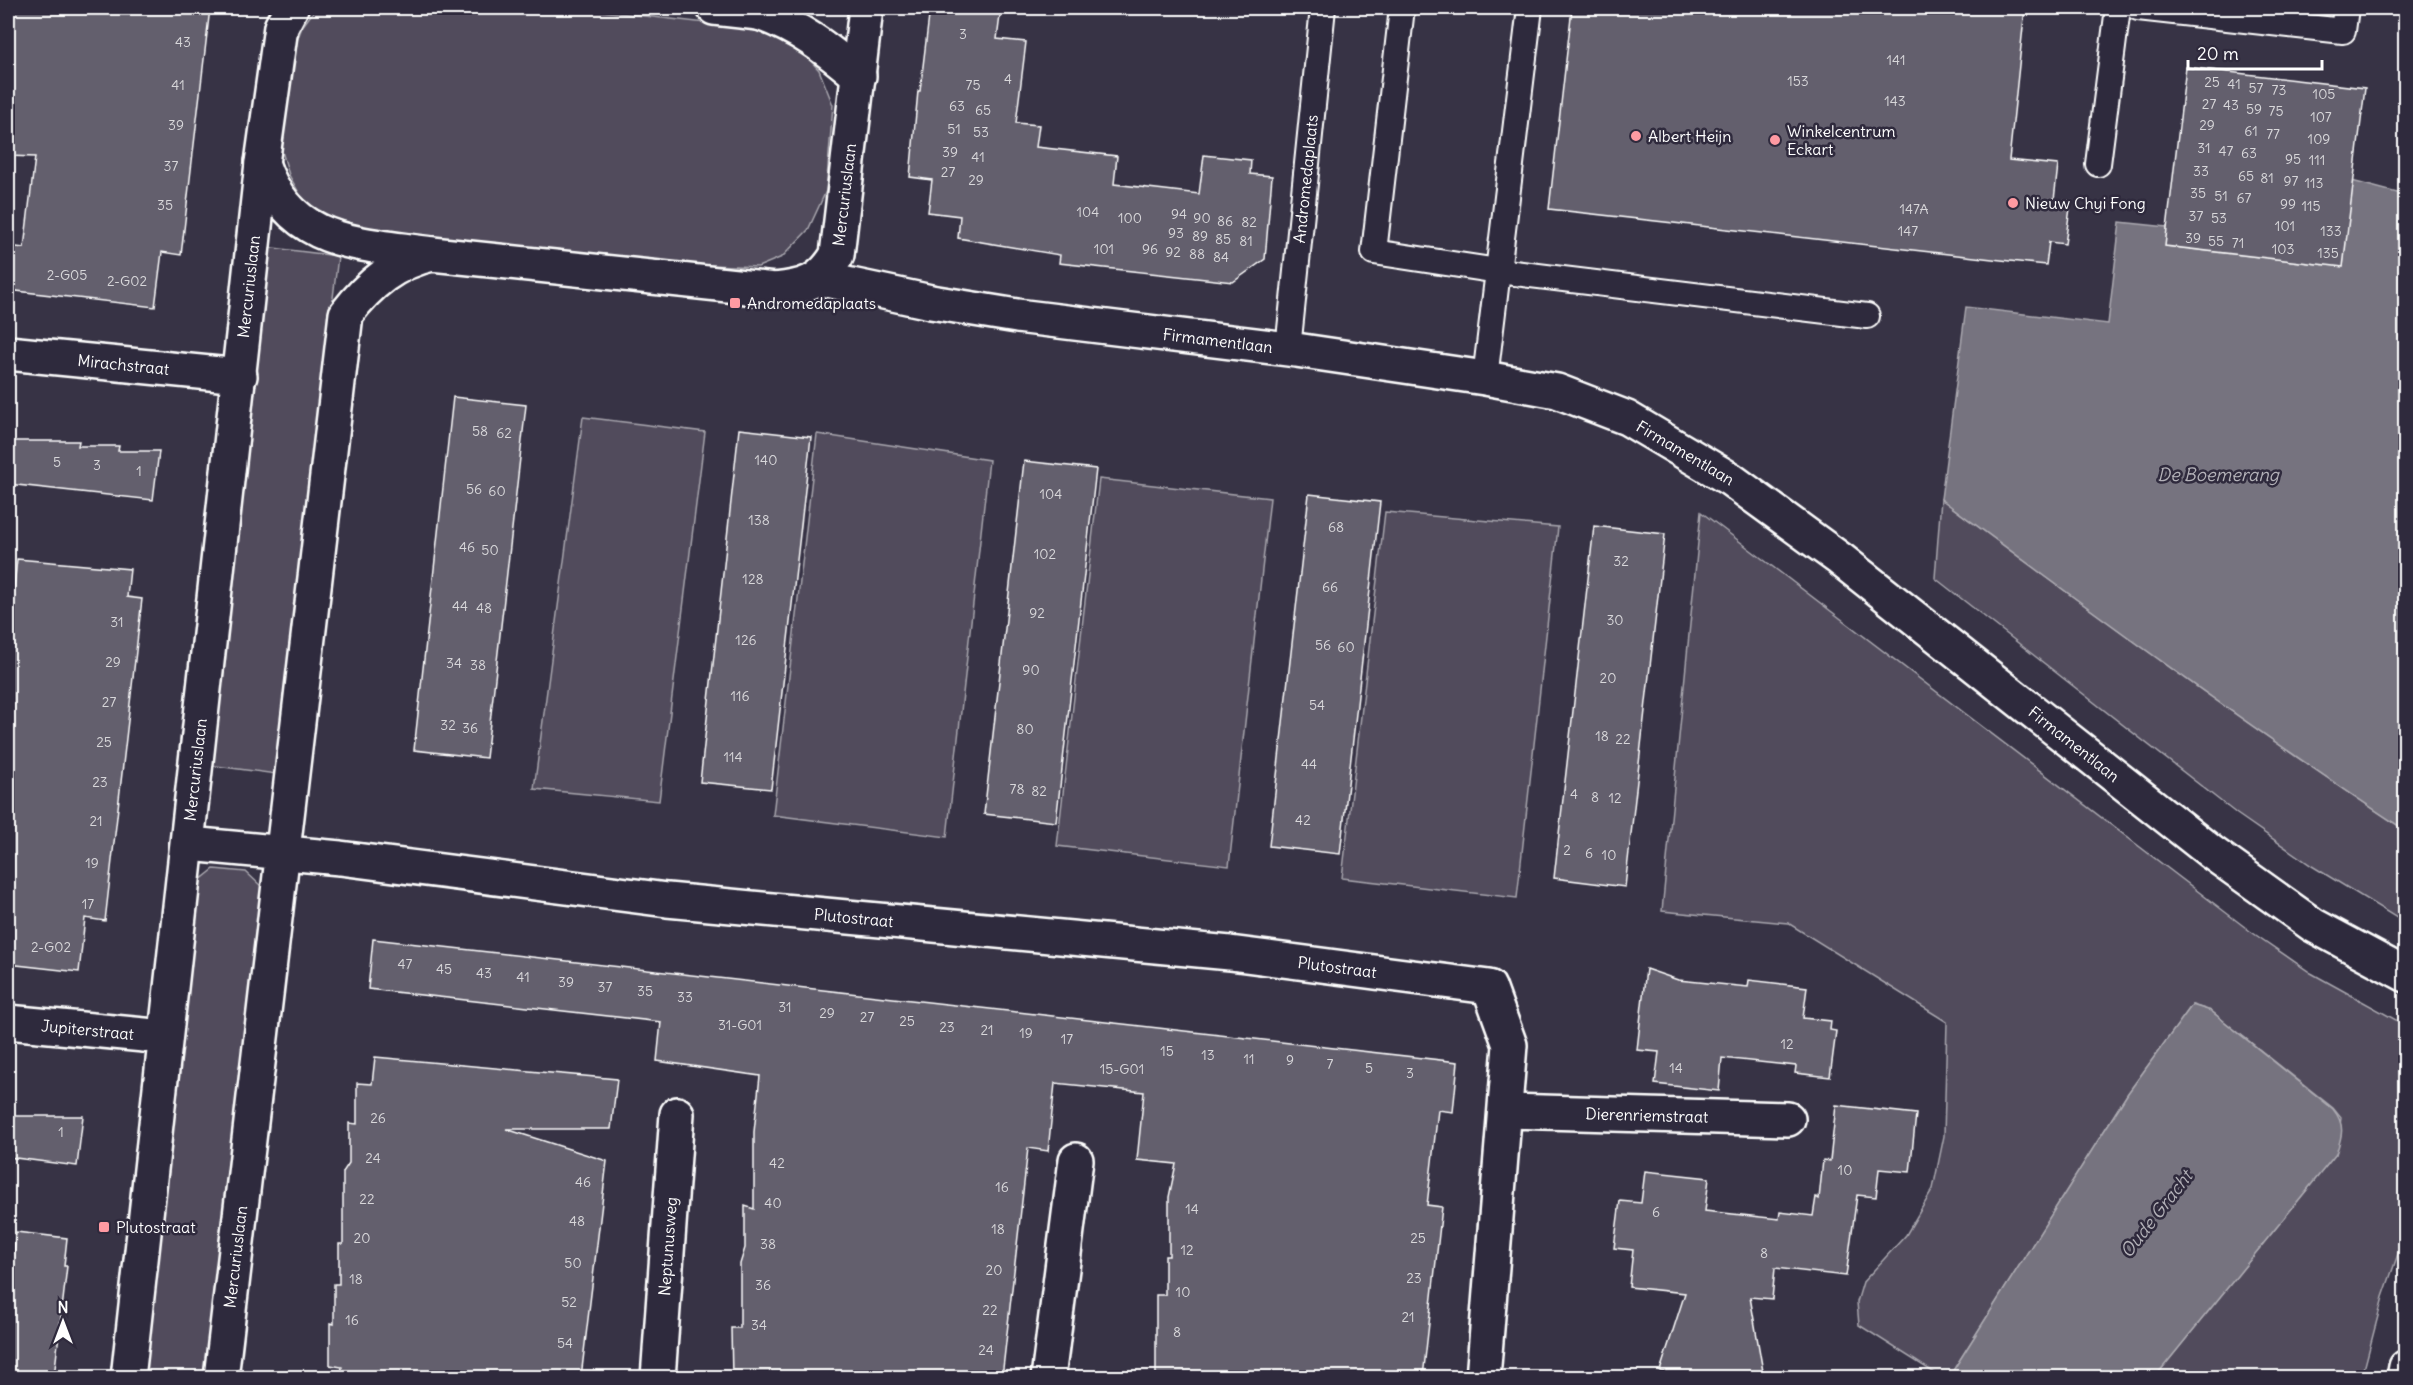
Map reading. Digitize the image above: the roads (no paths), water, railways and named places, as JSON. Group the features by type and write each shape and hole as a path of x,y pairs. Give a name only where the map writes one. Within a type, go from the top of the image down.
{"street":[{"name":"Mercuriuslaan","path":"129,1377 262,163 281,27 291,8"},
{"path":"714,8 759,10 792,25 819,42 859,76"},
{"name":"Mercuriuslaan","path":"262,163 269,183 279,198 313,229 336,239 432,254 775,290 801,287 829,270 837,255 866,8"},
{"name":"Mercuriuslaan","path":"221,1377 343,324 346,314 357,299 381,277 412,258 432,254"},
{"name":"Firmamentlaan","path":"818,278 931,302 1017,316 1288,349 1485,378 1579,398 1627,418 1730,479 1840,559 2211,852 2313,925 2406,975"},
{"name":"Mirachstraat","path":"8,353 240,376"},
{"name":"Plutostraat","path":"189,844 340,858 667,900 1230,953 1489,987 1510,1045 1506,1112"},
{"name":"Jupiterstraat","path":"8,1022 165,1037"},
{"path":"1483,1377 1506,1112"},
{"name":"Dierenriemstraat","path":"1506,1112 1788,1119"},
{"name":"Neptunusweg","path":"658,1377 677,1114"},
{"path":"1048,1377 1076,1160"},
{"path":"2404,1377 2406,1367"}],"lane":[{"name":"Andromedaplaats","path":"1288,349 1323,8"},
{"path":"1402,8 1374,252 1498,271 1867,316"},
{"path":"1485,378 1530,8"},
{"path":"2098,164 2118,8"},
{"path":"2138,8 2343,31 2346,8"}],"water":[{"name":"De Boemerang","path":"2352,181 2405,195 2405,830 2229,709 1941,499 1966,307 2108,324 2120,222 2167,227 2166,246 2343,267"},
{"name":"Oude Gracht","path":"2192,1005 2211,1011 2333,1109 2340,1120 2342,1131 2336,1154 2155,1377 1949,1377 2128,1093"}],"place":[{"name":"Albert Heijn","path":"1636,136"},
{"name":"Winkelcentrum Eckart","path":"1775,140"},
{"name":"Nieuw Chyi Fong","path":"2013,203"},
{"name":"Andromedaplaats","path":"735,303"},
{"name":"Plutostraat","path":"104,1227"}]}
